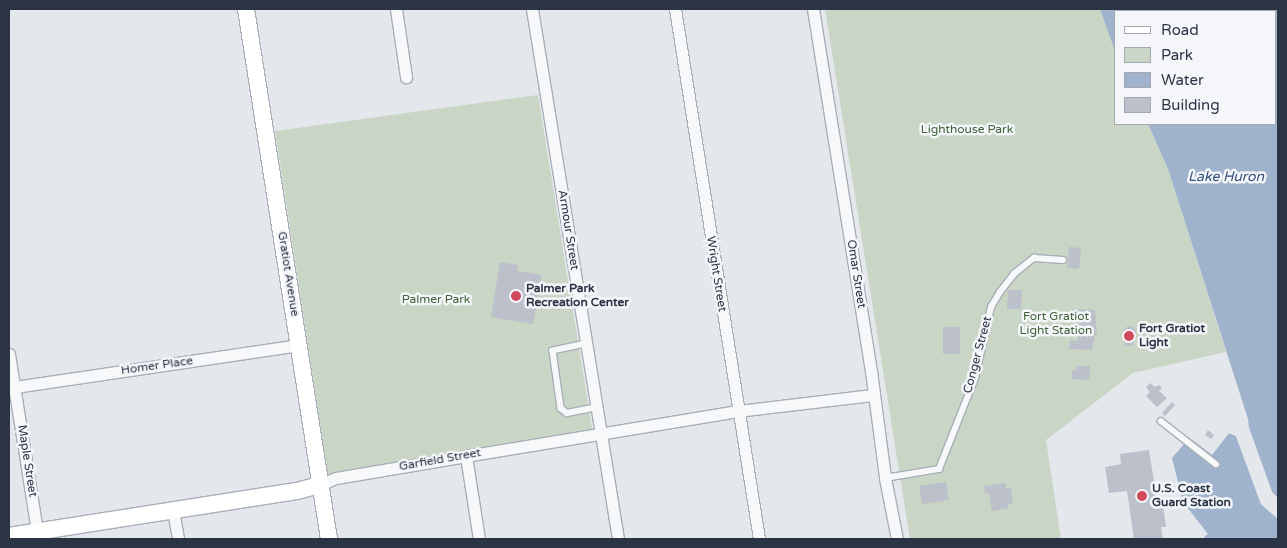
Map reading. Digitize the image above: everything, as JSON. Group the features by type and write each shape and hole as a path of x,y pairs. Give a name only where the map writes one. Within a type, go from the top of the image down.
{"street":[{"name":"Gratiot Avenue","path":"246,9 329,539"},
{"path":"396,9 406,77"},
{"name":"Armour Street","path":"532,9 618,539"},
{"name":"Wright Street","path":"675,9 759,539"},
{"name":"Omar Street","path":"813,9 837,150 870,361 885,478 896,539"},
{"name":"Homer Place","path":"15,387 299,345"},
{"name":"Maple Street","path":"9,354 37,535"},
{"name":"Garfield Street","path":"9,536 37,535 174,510 297,491 320,485 336,478 738,411 873,395"},
{"path":"466,456 479,539"},
{"path":"174,510 178,539"}],"lane":[{"name":"Conger Street","path":"885,478 939,469 975,378 991,307 1014,274 1034,258 1063,260"},
{"path":"586,344 553,351 561,408 567,413 597,407"},
{"path":"1161,421 1216,464"}],"green space":[{"path":"825,9 1101,10 1114,48 1114,125 1148,125 1168,169 1226,352 1133,373 1046,440 1061,539 910,539"},
{"name":"Palmer Park","path":"538,95 593,434 328,474 275,131"}],"water":[{"name":"Lake Huron","path":"1100,9 1278,9 1278,498 1272,492 1249,428 1248,419 1168,169 1148,125 1277,125 1277,10 1114,10 1114,48"},
{"path":"1229,433 1236,436 1261,504 1278,519 1278,539 1202,539 1208,534 1183,502 1172,458 1184,444 1187,446 1192,439 1212,454"}],"pier":[{"path":"1246,428 1249,428 1272,492 1278,500 1269,493"},
{"path":"1227,431 1239,435 1264,502 1278,515 1278,519 1261,504 1236,436 1229,433 1212,455 1190,438 1193,437 1212,451"}],"building":[{"path":"1069,247 1081,248 1079,269 1067,268"},
{"name":"Palmer Park Recreation Center","path":"500,262 518,265 517,271 542,275 533,324 491,317"},
{"path":"1008,290 1022,290 1021,309 1007,309"},
{"path":"1072,309 1095,310 1097,335 1095,335 1092,350 1069,349 1070,340 1078,341 1079,331 1075,331 1075,325 1079,325 1080,317 1071,317"},
{"name":"Fort Gratiot Light","path":"1128,326 1133,327 1136,331 1133,346 1125,346 1123,331"},
{"path":"943,327 960,327 960,354 943,354"},
{"path":"1076,366 1090,366 1089,380 1072,379 1072,370 1076,371"},
{"path":"1150,383 1155,387 1159,385 1162,388 1159,391 1167,398 1157,407 1146,396 1150,392 1146,387"},
{"path":"1172,402 1175,405 1165,416 1162,413"},
{"path":"1208,430 1214,435 1211,439 1205,435"},
{"name":"U.S. Coast Guard Station","path":"1149,450 1157,500 1162,499 1166,527 1161,527 1163,539 1134,539 1127,491 1109,493 1105,467 1121,464 1120,454"},
{"path":"946,482 949,500 922,504 919,486"},
{"path":"1006,483 1006,488 1011,488 1013,503 1008,504 1009,508 992,511 989,493 985,493 984,486"}],"place":[{"name":"Palmer Park Recreation Center","path":"516,296"},
{"name":"Fort Gratiot Light","path":"1129,336"},
{"name":"U.S. Coast Guard Station","path":"1142,496"}],"park label":[{"name":"Lighthouse Park","path":"967,130"},
{"name":"Fort Gratiot Light Station","path":"1056,324"}]}
